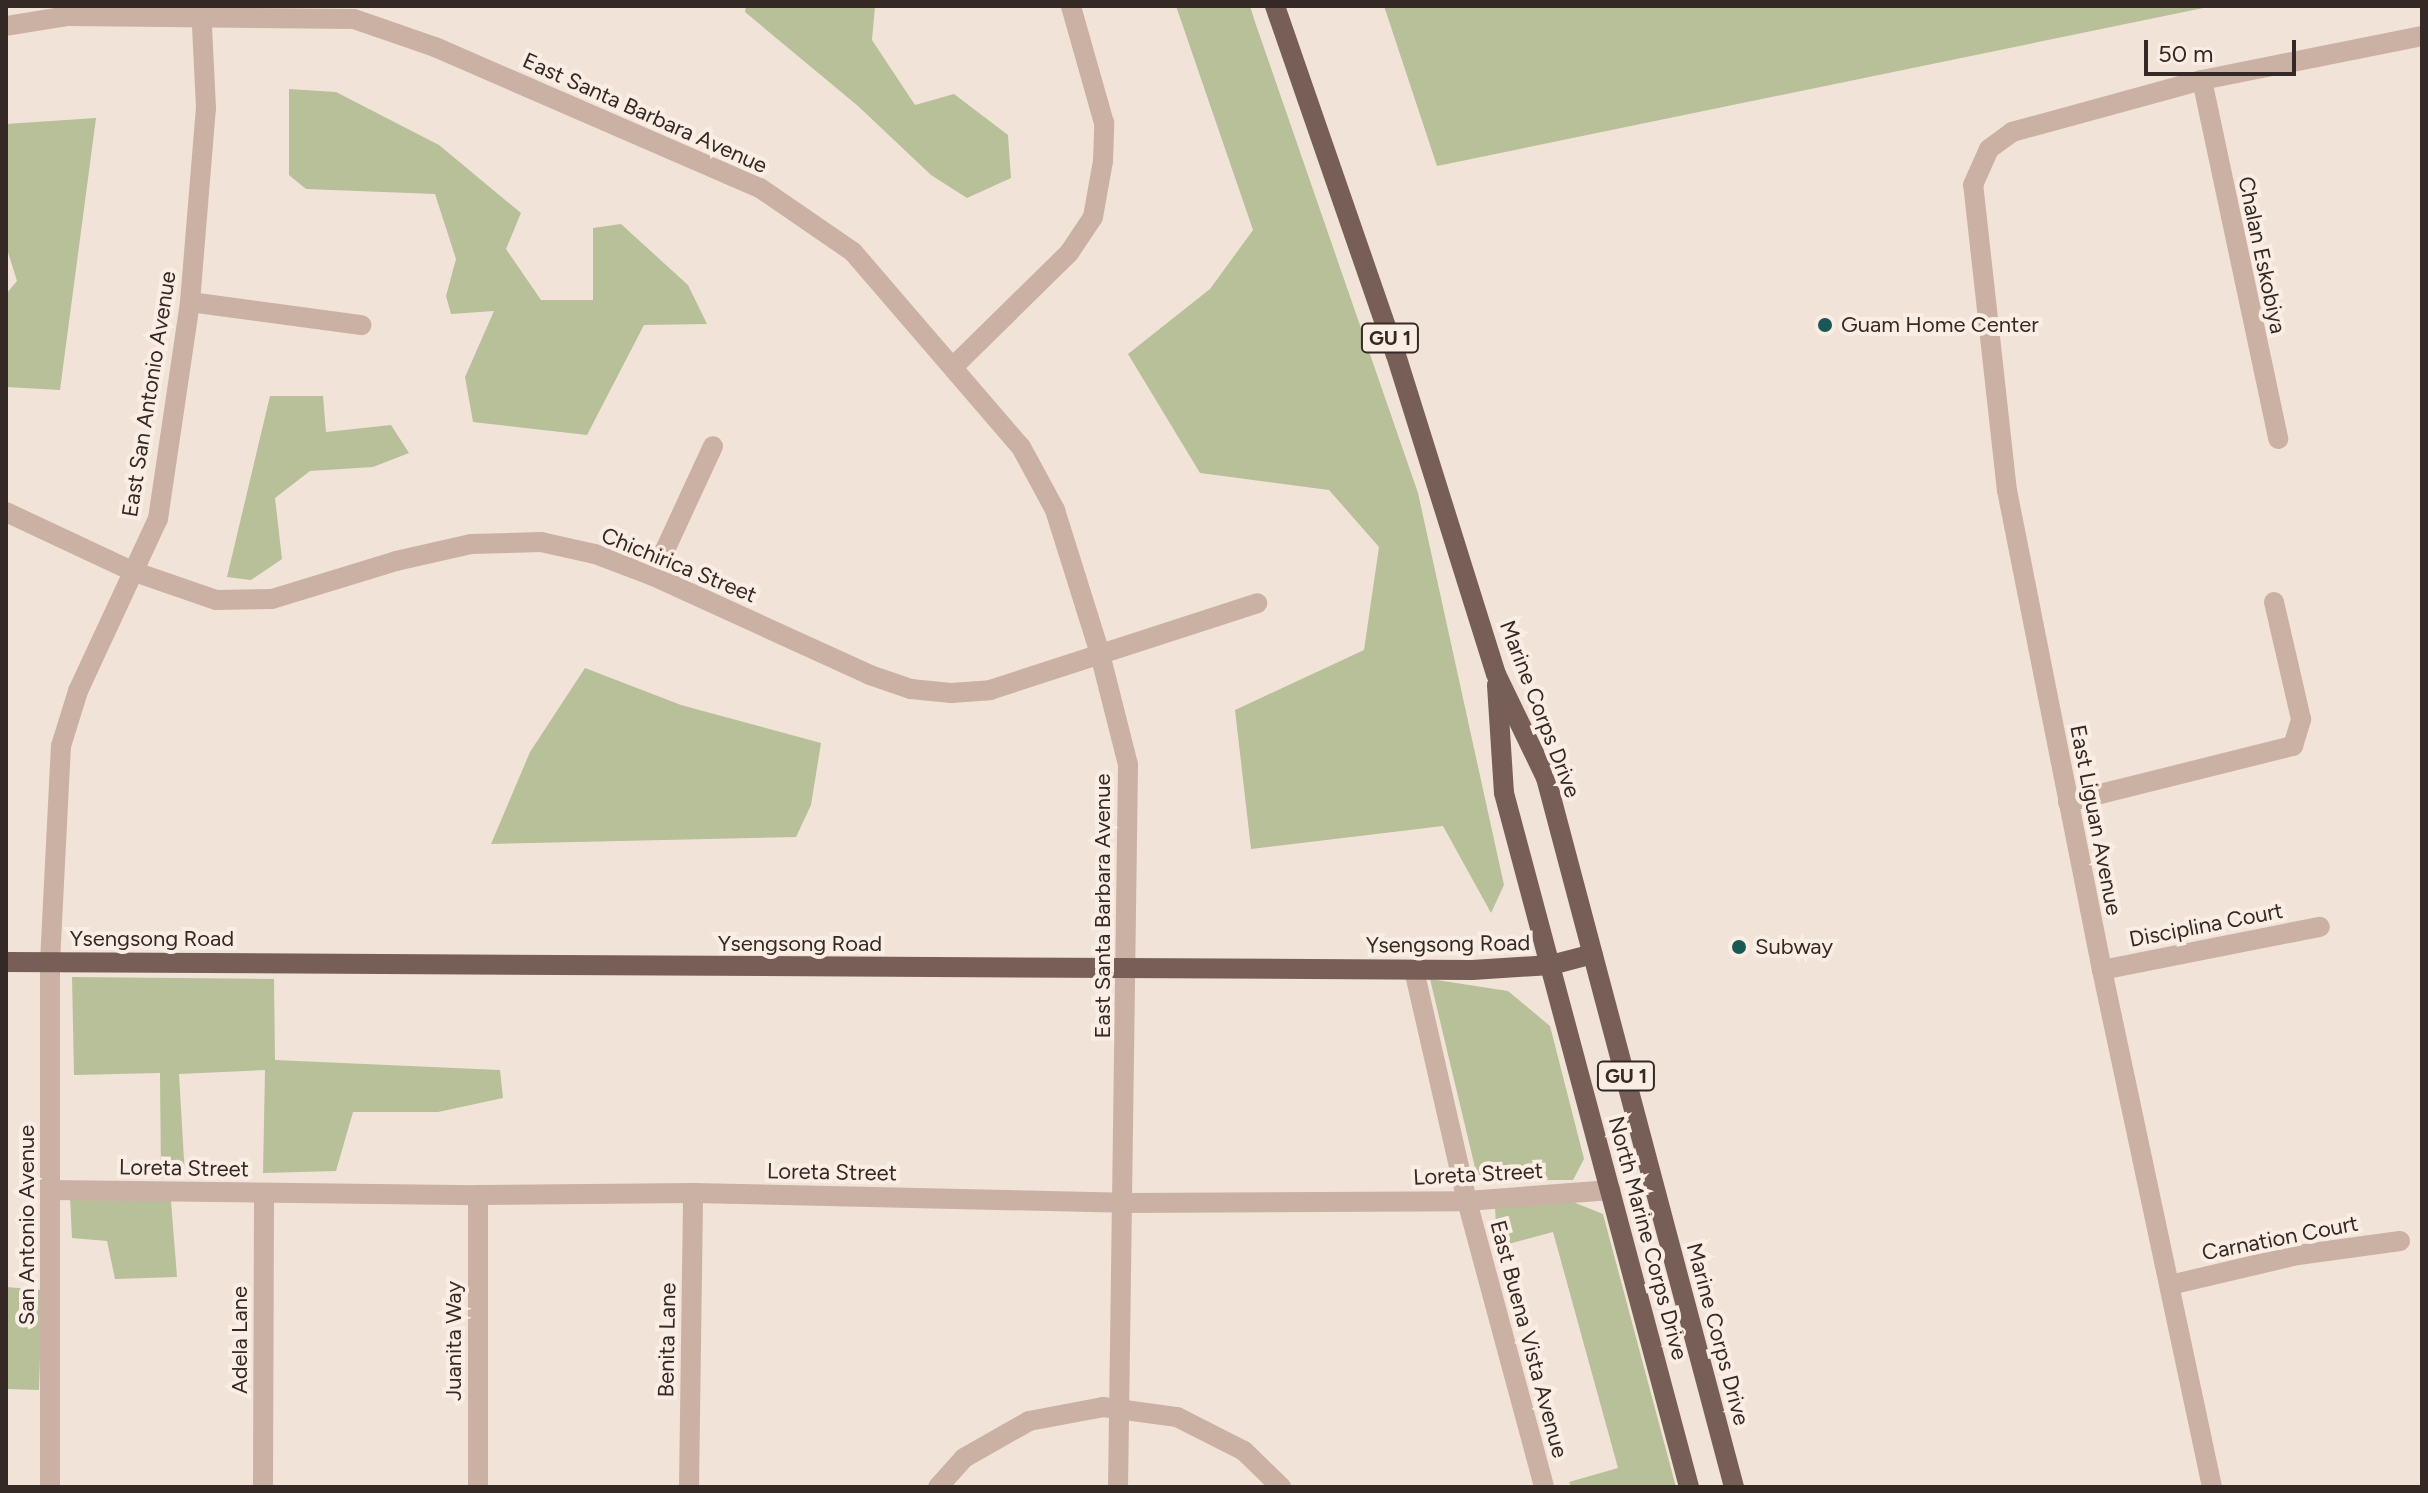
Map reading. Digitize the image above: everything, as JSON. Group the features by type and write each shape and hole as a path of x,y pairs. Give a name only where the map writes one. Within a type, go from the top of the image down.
{"main road":[{"name":"Marine Corps Drive","path":"1275,6 1396,355 1496,674 1546,778 1734,1487"},
{"name":"North Marine Corps Drive","path":"1496,674 1504,793 1689,1487"},
{"name":"Ysengsong Road","path":"6,962 1127,971 1414,970 1551,965 1593,954"}],"street":[{"path":"954,366 1069,253 1093,217 1103,161 1104,123 1071,6"},
{"name":"East Santa Barbara Avenue","path":"6,26 68,16 201,10 354,19 435,47 760,188 853,252 1021,447 1055,510 1100,654 1128,765 1118,1487"},
{"name":"East San Antonio Avenue","path":"50,962 61,746 78,691 158,519 190,302 206,108 201,10"},
{"path":"2202,80 2422,36"},
{"name":"East Liguan Avenue","path":"2202,80 2012,132 1995,143 1983,158 1975,176 1973,197 2007,491 2102,970 2212,1487"},
{"name":"Chalan Eskobiya","path":"2202,80 2278,439"},
{"path":"190,302 361,325"},
{"path":"653,576 713,446"},
{"name":"Chichirica Street","path":"6,512 132,571 216,600 272,599 396,561 471,544 541,542 595,554 653,576 870,675 911,689 951,693 990,690 1257,603"},
{"path":"2068,802 2293,746 2301,719 2274,602"},
{"name":"Disciplina Court","path":"2102,970 2320,927"},
{"name":"San Antonio Avenue","path":"50,962 50,1487"},
{"name":"East Buena Vista Avenue","path":"1414,970 1467,1201 1544,1487"},
{"name":"Loreta Street","path":"51,1190 478,1195 693,1193 1124,1203 1467,1201 1611,1190"},
{"name":"Adela Lane","path":"263,1487 264,1193"},
{"name":"Benita Lane","path":"689,1487 693,1193"},
{"name":"Juanita Way","path":"478,1195 478,1487"},
{"name":"Carnation Court","path":"2170,1285 2298,1255 2400,1241"},
{"path":"938,1487 964,1458 1029,1421 1103,1407 1177,1417 1244,1451 1281,1487"}],"green space":[{"path":"746,6 875,6 872,40 915,105 954,94 1008,135 1011,178 967,198 931,175 858,106 745,12"},
{"path":"1176,6 1250,6 1418,493 1504,885 1491,913 1443,826 1251,849 1235,710 1364,650 1379,547 1329,490 1200,473 1128,354 1210,289 1253,230"},
{"path":"1384,6 2213,6 1437,166"},
{"path":"289,89 336,92 439,145 521,213 506,249 541,300 593,300 593,228 621,224 688,285 707,324 644,325 587,435 473,422 465,377 494,311 451,314 446,296 456,259 435,194 306,189 289,175"},
{"path":"96,118 60,390 6,387 6,294 17,281 6,246 6,124"},
{"path":"270,396 323,396 326,432 391,425 409,453 373,467 310,471 275,498 282,559 251,580 227,577"},
{"path":"585,668 681,705 821,743 811,805 796,837 491,844 530,752"},
{"path":"72,977 274,979 275,1060 500,1070 503,1098 438,1112 353,1112 336,1171 263,1173 265,1070 179,1074 185,1177 161,1178 160,1073 74,1075"},
{"path":"1430,979 1508,991 1550,1026 1584,1159 1573,1180 1478,1180"},
{"path":"70,1197 171,1201 177,1277 115,1279 107,1241 72,1238"},
{"path":"1573,1202 1603,1214 1676,1487 1571,1487 1569,1482 1618,1468 1553,1232 1497,1247 1495,1207"},
{"path":"6,1287 42,1290 39,1390 6,1389"}],"place":[{"name":"Guam Home Center","path":"1825,325"},
{"name":"Subway","path":"1739,947"}]}
